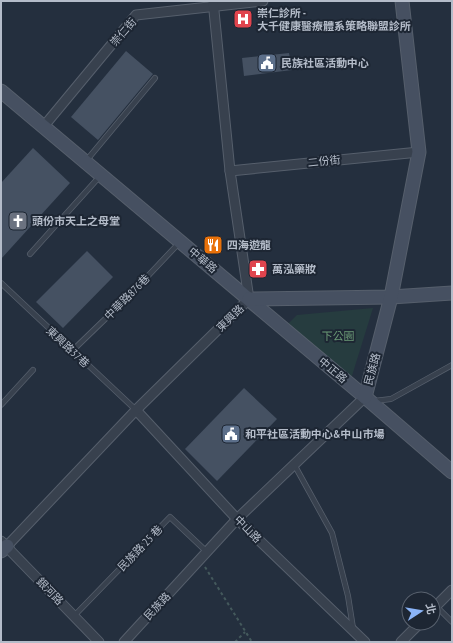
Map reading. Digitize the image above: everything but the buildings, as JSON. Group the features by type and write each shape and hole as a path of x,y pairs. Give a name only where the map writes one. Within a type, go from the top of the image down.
{"street":[{"name":"崇仁街","path":"44,126 136,15 213,4 263,1"},
{"name":"民族路","path":"124,642 238,519 295,466 365,397 391,297 419,152 402,1"},
{"name":"東興路","path":"3,546 136,410 249,299 230,171 213,4"},
{"name":"中華路","path":"1,91 249,299"},
{"name":"二份街","path":"230,171 419,152"},
{"path":"249,299 391,297 452,293"},
{"name":"中正路","path":"249,299 452,472"},
{"name":"中山路","path":"136,410 238,519 365,642"},
{"name":"銀河路","path":"3,546 99,642"},
{"path":"441,601 452,590"},
{"path":"401,642 412,631"}],"lane":[{"path":"86,161 155,78"},
{"path":"30,254 101,174"},
{"name":"中華路876巷","path":"72,352 129,296 181,241"},
{"name":"東興路37巷","path":"1,284 72,352 136,410"},
{"path":"365,397 375,401 391,399 452,365"},
{"path":"1,404 34,370"},
{"path":"295,466 332,533 348,596 354,631"},
{"name":"民族路 25 巷","path":"74,616 170,516 207,552"},
{"path":"441,613 452,622"}],"path":[{"path":"200,559 252,642"},
{"path":"235,642 245,632"}],"green space":[{"name":"下公園","path":"373,308 351,379 286,326 297,315"}],"place":[{"name":"崇仁診所 - 大千健康醫療體系策略聯盟診所","path":"243,19"},
{"name":"民族社區活動中心","path":"267,63"},
{"name":"頭份市天上之母堂","path":"18,221"},
{"name":"四海遊龍","path":"213,245"},
{"name":"萬泓藥妝","path":"258,269"},
{"name":"和平社區活動中心&中山市場","path":"231,434"}]}
